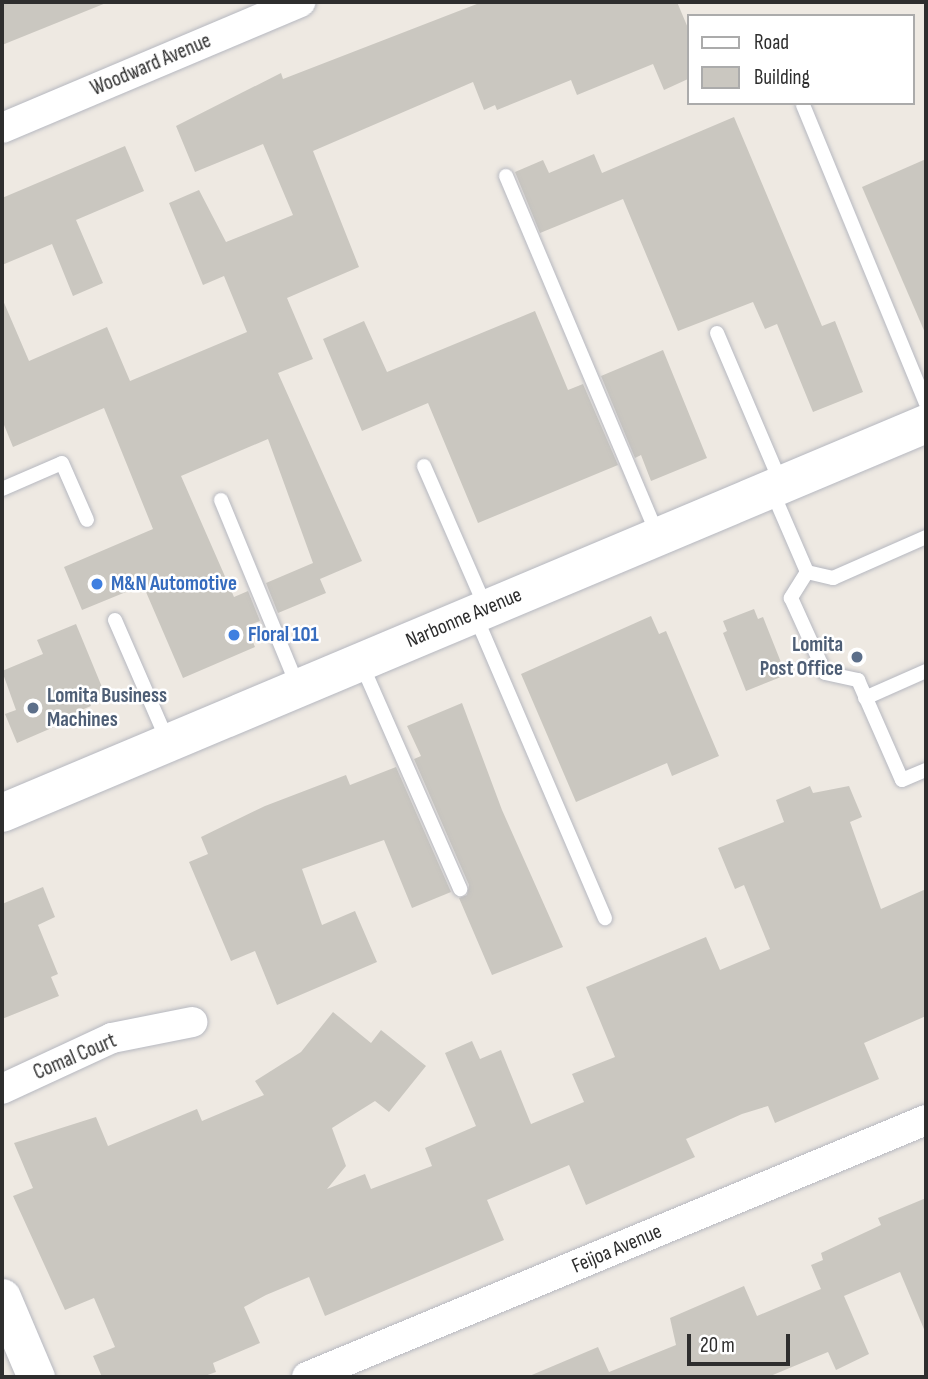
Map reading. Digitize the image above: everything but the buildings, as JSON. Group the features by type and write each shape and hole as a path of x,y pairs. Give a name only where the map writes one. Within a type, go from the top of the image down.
{"main road":[{"name":"Narbonne Avenue","path":"2,813 926,424"}],"street":[{"name":"Woodward Avenue","path":"2,128 300,2"},
{"name":"Comal Court","path":"2,1089 112,1038 192,1022"},
{"name":"Feijoa Avenue","path":"307,1377 926,1120"},
{"path":"2,1297 36,1377"}],"lane":[{"path":"803,105 926,403"},
{"path":"506,176 658,537"},
{"path":"718,334 807,572"},
{"path":"2,489 62,463 86,520"},
{"path":"424,466 480,612 605,918"},
{"path":"221,500 299,688"},
{"path":"807,572 833,578 926,537"},
{"path":"807,572 791,598 825,673 858,680 902,780 926,770"},
{"path":"115,620 168,743"},
{"path":"360,662 460,889"},
{"path":"865,698 926,671"}],"place":[{"name":"M&N Automotive","path":"97,584"},
{"name":"Floral 101","path":"234,635"},
{"name":"Lomita Post Office","path":"857,657"},
{"name":"Lomita Business Machines","path":"33,708"}]}
